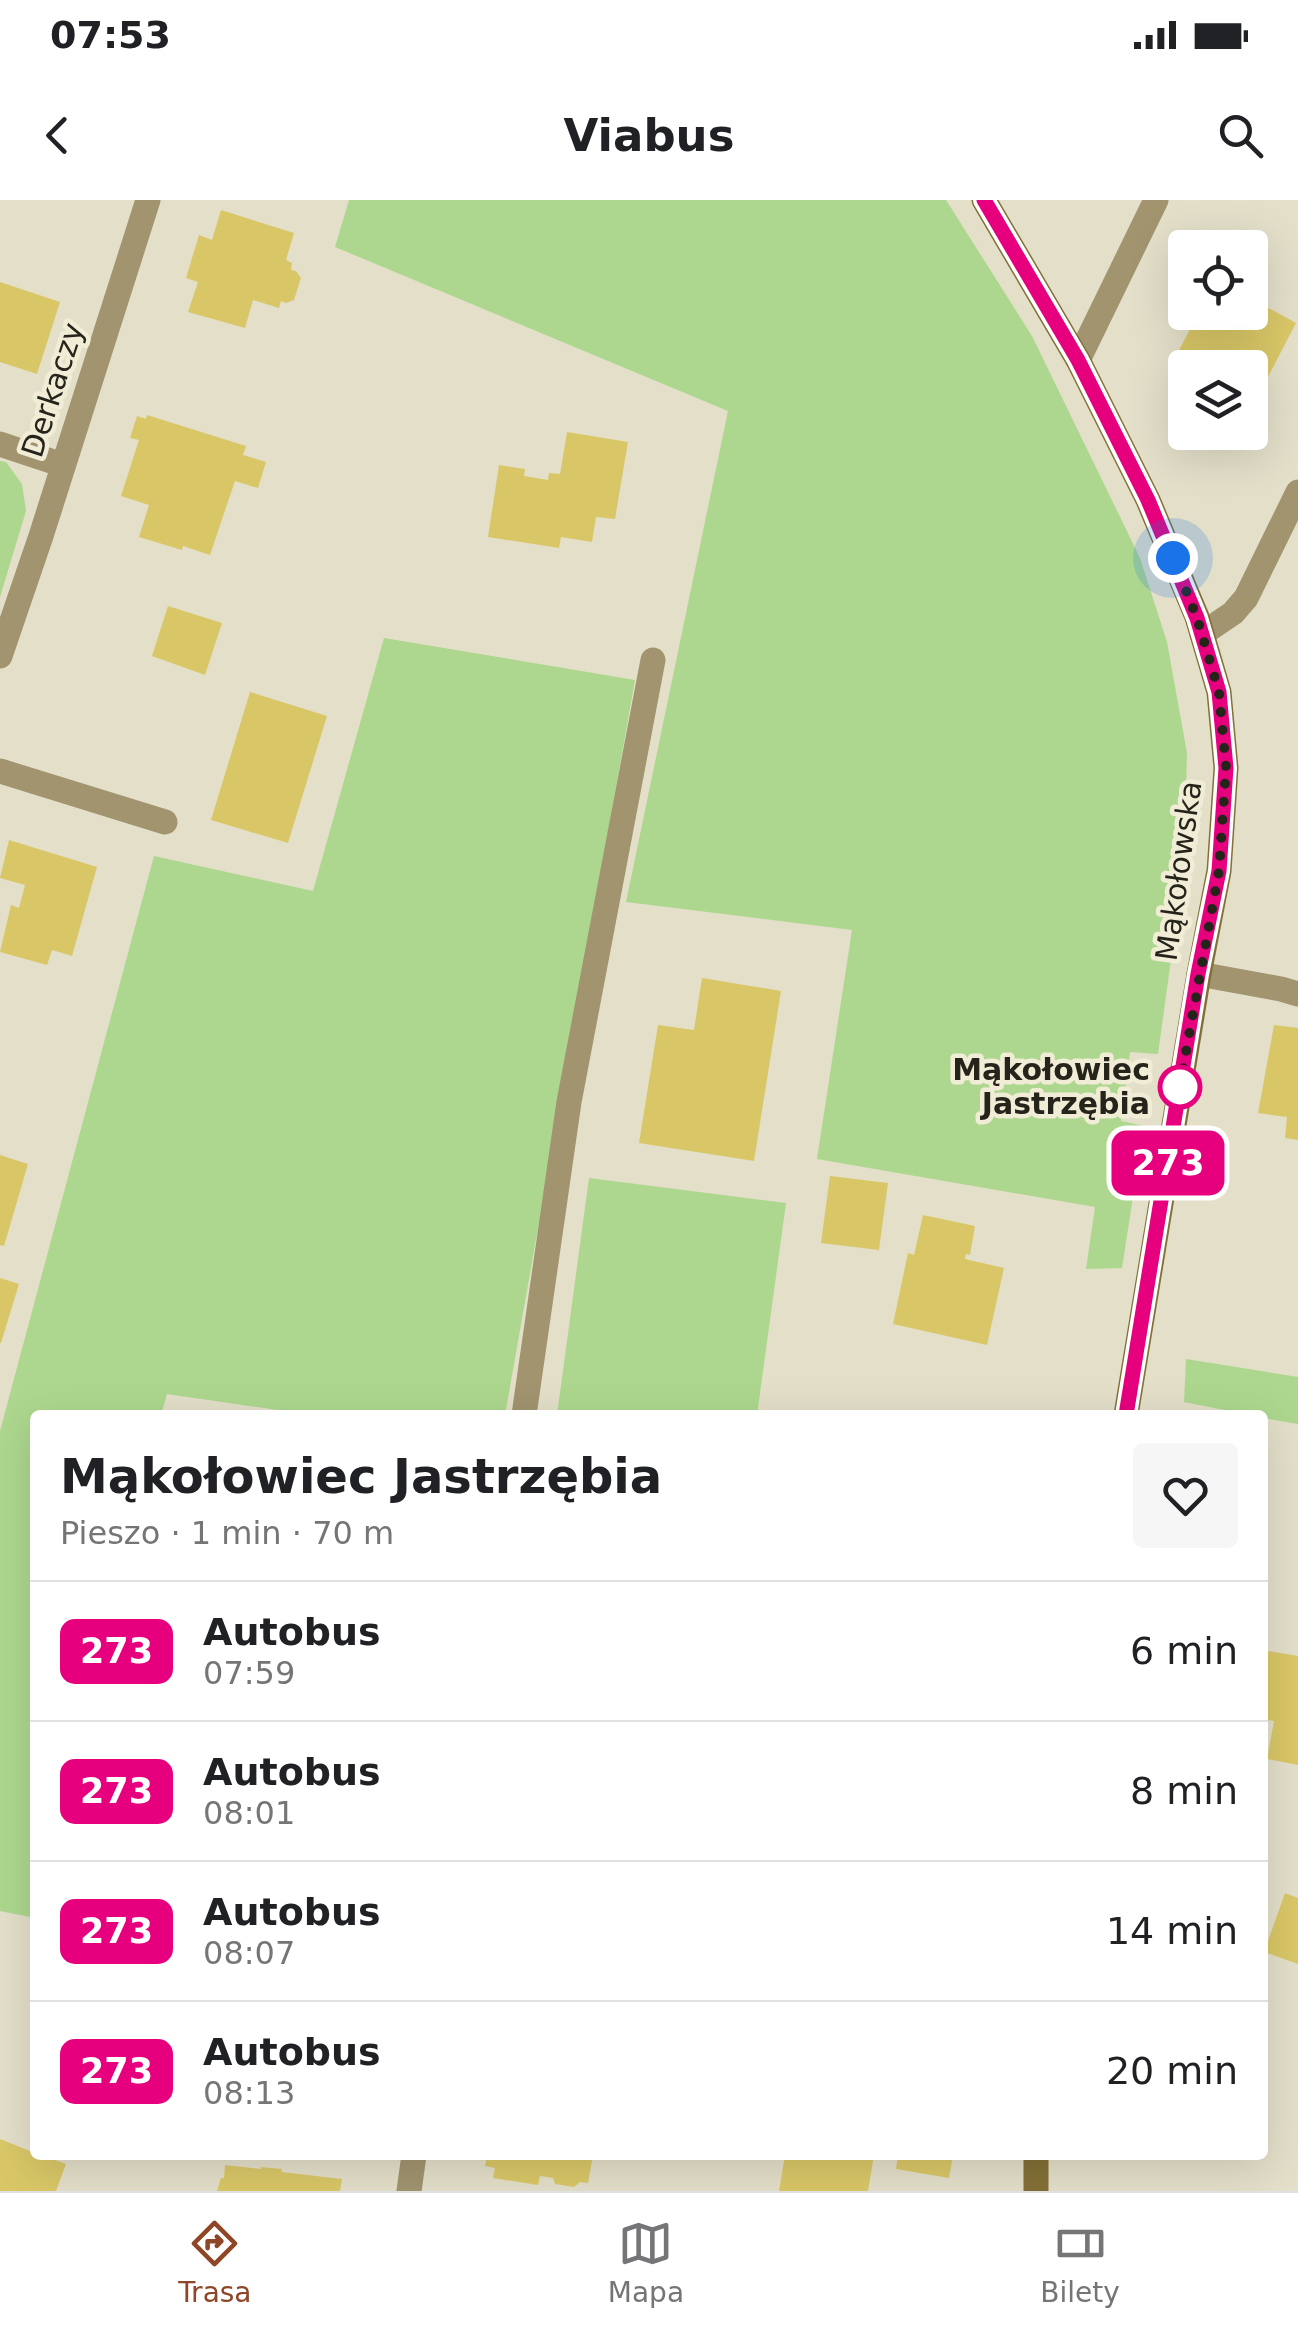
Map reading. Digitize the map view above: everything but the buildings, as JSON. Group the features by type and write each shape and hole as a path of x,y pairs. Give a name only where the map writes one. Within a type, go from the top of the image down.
{"street":[{"name":"Derkaczy","path":"0,656 148,200"},
{"name":"Mąkołowska","path":"984,200 1078,360 1148,500 1202,634 1219,692 1226,768 1219,871 1198,974 1127,1410"},
{"path":"1078,360 1156,200"},
{"path":"0,444 63,464"},
{"path":"1202,634 1246,598 1298,492"},
{"path":"525,1410 569,1102 653,660"},
{"path":"0,772 165,822"},
{"path":"1198,974 1298,994"},
{"path":"409,2191 413,2160"},
{"path":"1036,2160 1036,2191"}],"green space":[{"path":"349,200 946,200 1032,336 1140,558 1167,642 1187,753 1184,865 1158,1054 1130,1052 1121,1121 1144,1126 1122,1268 1086,1269 1095,1207 817,1159 852,930 626,902 728,411 335,247"},
{"path":"0,461 6,462 22,484 26,511 0,597"},
{"path":"384,638 635,680 506,1410 277,1410 167,1394 162,1410 30,1410 30,1917 0,1911 0,1431 154,856 313,891"},
{"path":"589,1178 786,1203 758,1410 558,1410"},
{"path":"1186,1359 1298,1377 1298,1424 1268,1419 1268,1410 1224,1410 1184,1402"}],"bus line":[{"name":"273","path":"984,200 1078,360 1148,500 1197,618 1219,692 1226,768 1219,871 1198,974 1127,1410"}],"place":[{"name":"Mąkołowiec Jastrzębia","path":"1180,1087"}],"route":[{"path":"1173,558 1197,618 1219,692 1226,768 1219,871 1179,1090 1180,1087"}]}
